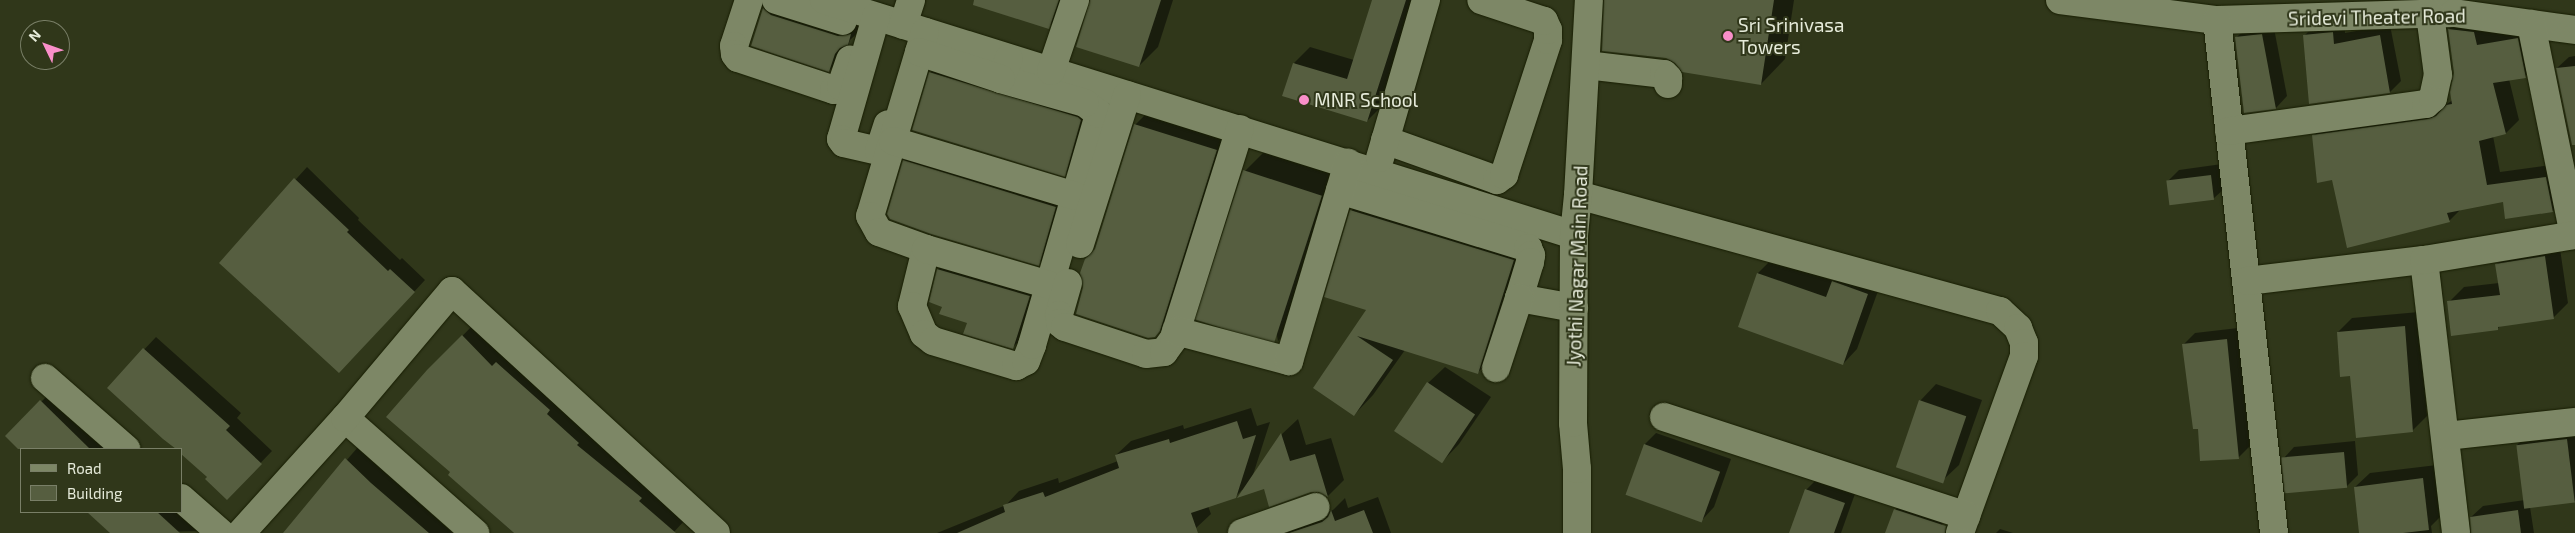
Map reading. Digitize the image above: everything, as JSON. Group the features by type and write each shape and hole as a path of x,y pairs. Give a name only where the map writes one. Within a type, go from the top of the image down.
{"street":[{"path":"749,0 734,46 738,58 830,89 838,89 842,86 895,24"},
{"path":"776,0 814,4 895,24 1005,68 1088,94 1127,95 1574,235"},
{"path":"1051,72 1075,0"},
{"path":"1376,172 1426,0"},
{"path":"1385,140 1497,180 1504,175 1548,40 1548,30 1544,21 1481,0"},
{"name":"Jyothi Nagar Main Road","path":"1577,533 1577,469 1573,423 1574,235 1589,0"},
{"name":"Sridevi Theater Road","path":"2060,0 2217,20 2454,13 2575,30"},
{"path":"2229,131 2426,104 2433,98 2438,75 2430,14"},
{"path":"2217,20 2274,533"},
{"path":"895,24 893,140 870,216 879,232 926,249 1049,285"},
{"path":"2247,280 2424,260 2574,235 2531,24"},
{"path":"1586,65 1664,74 1668,78 1668,84"},
{"path":"926,249 912,306 924,334 933,341 1016,366 1026,361 1099,114 1088,94 1051,72 1005,68"},
{"path":"1127,95 1058,315 1060,323 1065,327 1146,354 1164,352 1176,330 1240,129"},
{"path":"893,140 1075,196"},
{"path":"1176,330 1289,361 1348,163"},
{"path":"1340,190 1528,248 1531,255 1530,262 1496,368"},
{"path":"1578,195 2000,311 2018,328 2024,343 2024,356 1963,524 1664,417"},
{"path":"2424,260 2456,533"},
{"path":"241,533 345,418 452,291 716,533"},
{"path":"1519,298 1574,308"},
{"path":"45,378 125,448"},
{"path":"345,418 475,533"},
{"path":"2446,436 2575,422"},
{"path":"182,499 222,533"},
{"path":"1242,533 1316,507"}],"building":[{"path":"974,0 1059,0 1049,29 973,5"},
{"path":"1090,0 1161,0 1139,67 1076,47"},
{"path":"1372,0 1406,0 1367,122 1282,96 1293,63 1347,79"},
{"path":"1604,0 1774,0 1761,85 1682,72 1675,63 1666,58 1602,51"},
{"path":"763,8 771,15 838,36 851,34 848,45 840,48 835,54 829,72 751,46"},
{"path":"2448,29 2474,32 2477,45 2518,38 2526,78 2493,83 2506,134 2479,141 2487,185 2546,177 2553,212 2505,219 2503,202 2447,213 2450,222 2347,248 2332,180 2317,183 2312,135 2428,119 2436,116 2446,105 2452,104 2450,92 2454,73"},
{"path":"2333,32 2334,44 2380,35 2390,93 2309,104 2303,35"},
{"path":"2262,34 2276,109 2244,113 2235,37"},
{"path":"2575,66 2575,145 2572,145 2556,68"},
{"path":"929,72 1078,117 1081,120 1065,177 912,130"},
{"path":"1134,124 1217,150 1160,331 1155,337 1148,338 1076,314 1083,287 1080,273 1085,259 1095,249"},
{"path":"903,160 1056,207 1039,266 931,234 890,219 887,214"},
{"path":"1243,170 1322,196 1273,345 1194,319"},
{"path":"2211,175 2214,200 2169,205 2166,180"},
{"path":"294,178 349,230 347,232 388,271 390,269 415,292 339,373 219,263"},
{"path":"1350,210 1514,260 1478,374 1357,336 1393,360 1354,416 1313,388 1366,310 1324,297"},
{"path":"2545,256 2554,319 2498,327 2498,330 2451,336 2447,301 2500,295 2495,264"},
{"path":"937,269 1030,296 1013,349 963,334 967,323 939,314 942,307 929,302"},
{"path":"1757,273 1826,297 1832,281 1868,294 1843,365 1738,327"},
{"path":"2405,326 2413,432 2356,438 2350,376 2340,377 2337,332"},
{"path":"462,335 492,366 496,362 550,410 547,414 579,443 577,445 642,498 639,501 676,533 514,533 448,475 450,472 386,417 427,370"},
{"path":"2227,339 2239,459 2200,461 2198,429 2193,429 2182,344"},
{"path":"143,348 230,426 226,430 262,464 227,500 205,479 207,477 182,455 182,448 175,448 163,439 107,388"},
{"path":"1427,382 1475,414 1442,463 1394,431"},
{"path":"40,400 89,448 18,449 5,436"},
{"path":"1919,400 1966,416 1943,483 1896,467"},
{"path":"1237,421 1243,439 1256,435 1236,498 1191,513 1198,533 957,533 1005,512 1003,505 1043,492 1045,497 1119,468 1115,455 1169,439 1170,443"},
{"path":"1281,433 1290,461 1315,454 1328,497 1319,492 1311,492 1269,507 1264,489 1237,498"},
{"path":"2567,439 2575,503 2524,509 2516,445"},
{"path":"1644,444 1720,472 1702,522 1626,495"},
{"path":"2344,452 2347,488 2284,493 2281,457"},
{"path":"345,458 371,483 429,533 283,533"},
{"path":"2423,478 2429,530 2403,533 2359,533 2354,487"},
{"path":"1805,489 1845,503 1834,533 1789,533"},
{"path":"1894,509 1946,526 1945,533 1885,533"},
{"path":"1331,510 1335,521 1364,510 1373,533 1289,533 1322,522 1328,517"},
{"path":"2518,510 2521,533 2471,533 2470,517"},
{"path":"88,513 158,513 180,533 110,533"}],"place":[{"name":"Sri Srinivasa Towers","path":"1728,36"},
{"name":"MNR School","path":"1304,100"}]}
